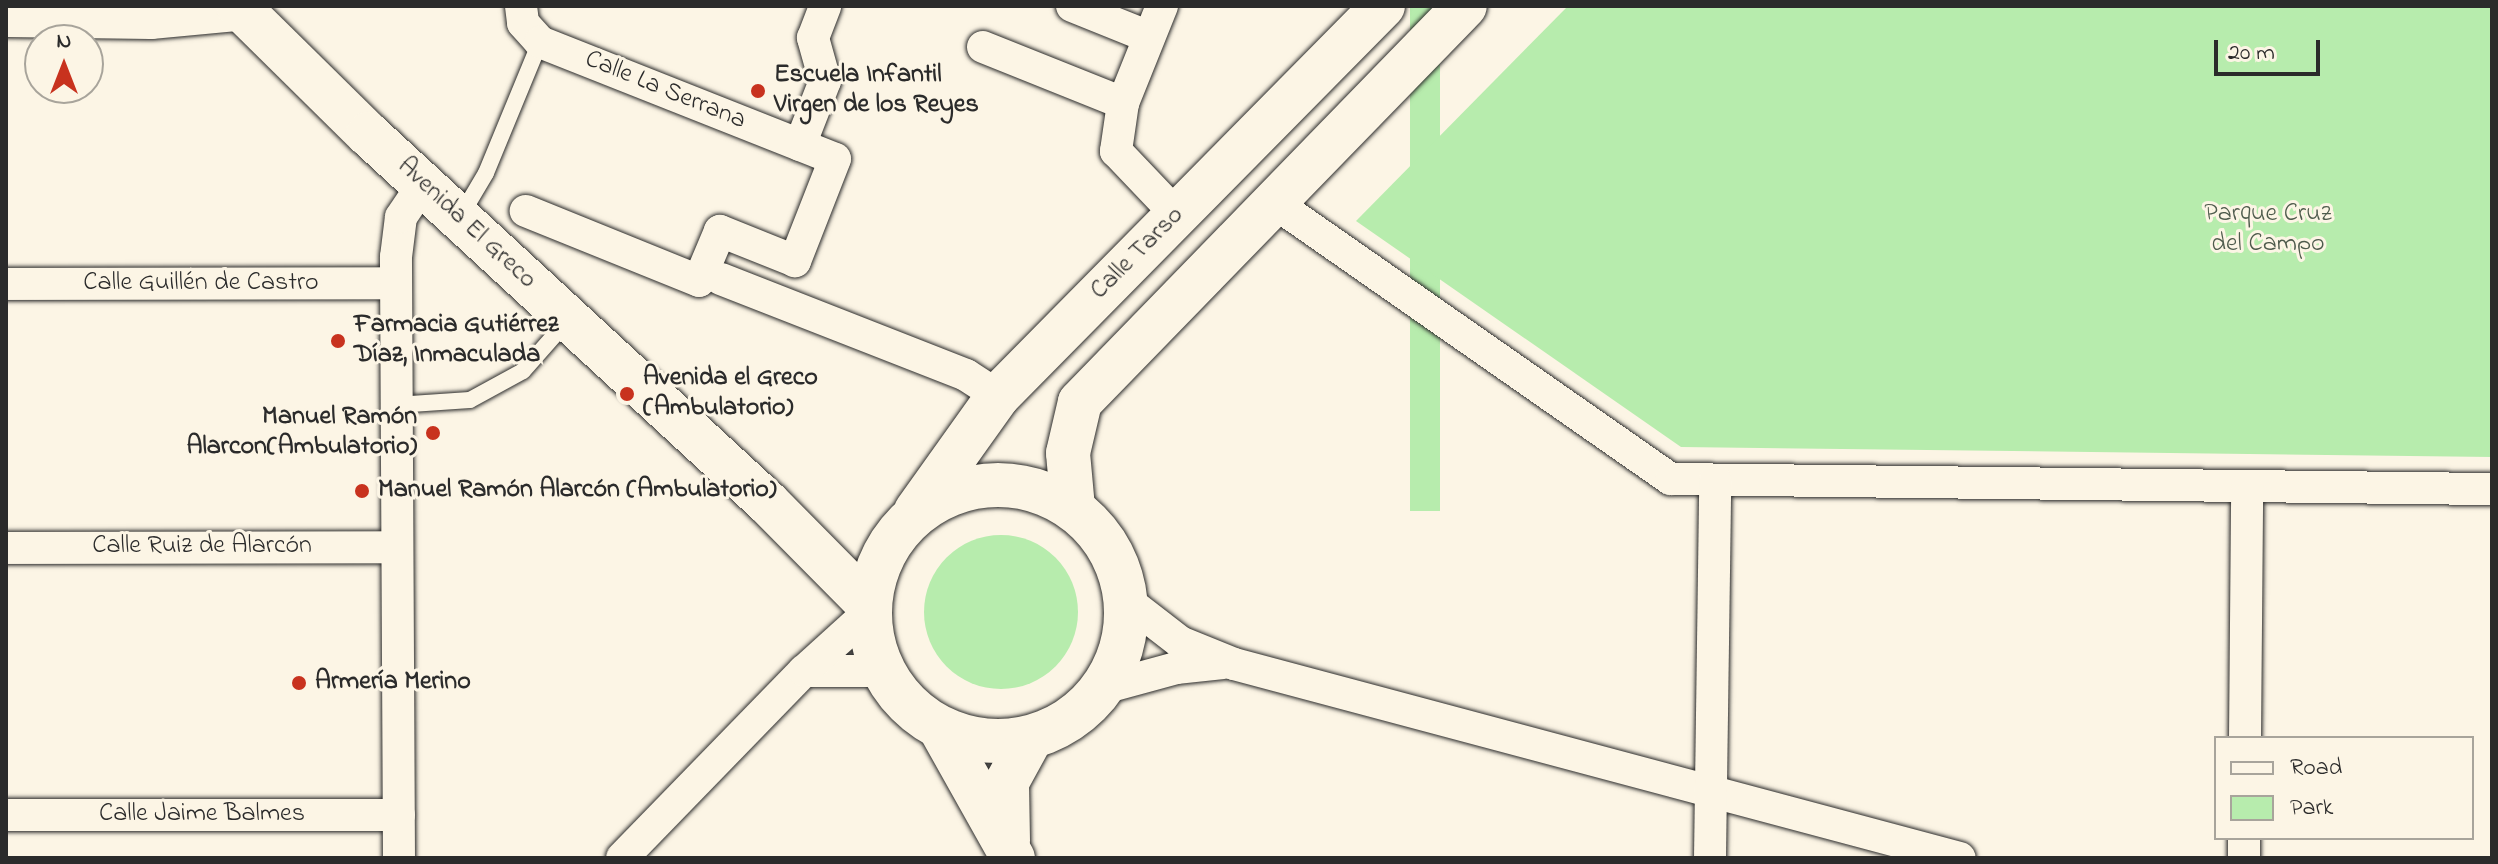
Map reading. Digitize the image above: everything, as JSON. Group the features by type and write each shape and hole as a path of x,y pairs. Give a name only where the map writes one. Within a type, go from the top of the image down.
{"main road":[{"name":"Calle Tarso","path":"901,529 998,396 1383,6"},
{"path":"1073,508 1068,453 1080,402 1272,201 1465,6"},
{"name":"Avenida El Greco","path":"242,10 423,184 768,503 869,609"},
{"path":"1006,484 1041,491 1073,508 1100,533 1118,565 1127,601 1123,646 1103,688 1071,719 1031,738 1000,742 940,728 917,714 883,671 869,609 875,571 901,529 937,499 971,487 1006,484"},
{"name":"Avenida El Greco","path":"768,503 851,549 870,550 901,529"},
{"path":"940,728 1012,856"},
{"path":"1012,856 1003,803 1007,782 1031,738"}],"street":[{"path":"521,6 523,23 540,42"},
{"path":"800,145 825,81 813,38 825,6"},
{"path":"1072,6 1149,37"},
{"path":"1162,6 1123,103 1116,151 1177,215"},
{"path":"6,21 151,23 242,10"},
{"name":"Calle La Serrana","path":"526,211 699,281 720,231 795,261 835,159 540,42"},
{"path":"983,47 1123,103"},
{"path":"399,858 396,283 401,217 423,184"},
{"path":"1272,201 1671,479 2492,489"},
{"path":"721,279 966,375 998,396"},
{"name":"Calle Guillén de Castro","path":"6,284 396,283"},
{"path":"1710,858 1715,480"},
{"path":"2245,736 2247,486"},
{"name":"Calle Ruiz de Alarcón","path":"6,548 397,547"},
{"path":"1127,601 1180,642 1234,664 1960,858"},
{"path":"622,858 804,671 869,609"},
{"path":"1103,688 1176,668 1234,664"},
{"path":"804,671 883,671"},
{"name":"Calle Jaime Balmes","path":"6,815 399,815"}],"lane":[{"path":"460,218 486,173 540,42"},
{"path":"396,405 470,400 523,371 568,319"}],"green space":[{"path":"1410,6 1440,6 1440,511 1410,511"},
{"name":"Parque Cruz del Campo","path":"1568,6 2492,6 2492,457 1681,447 1356,221"},
{"path":"1001,535 1031,541 1056,557 1072,582 1078,612 1072,642 1056,667 1031,683 1001,689 971,683 946,667 930,642 924,612 930,582 946,557 971,541"}],"place":[{"name":"Escuela Infantil Virgen de los Reyes","path":"758,91"},
{"name":"Farmacia Gutiérrez Díaz, Inmaculada","path":"338,341"},
{"name":"Avenida el Greco (Ambulatorio)","path":"627,394"},
{"name":"Manuel Ramón Alarcon(Ambulatorio)","path":"433,433"},
{"name":"Manuel Ramón Alarcón (Ambulatorio)","path":"362,491"},
{"name":"Armería Merino","path":"299,683"}]}
